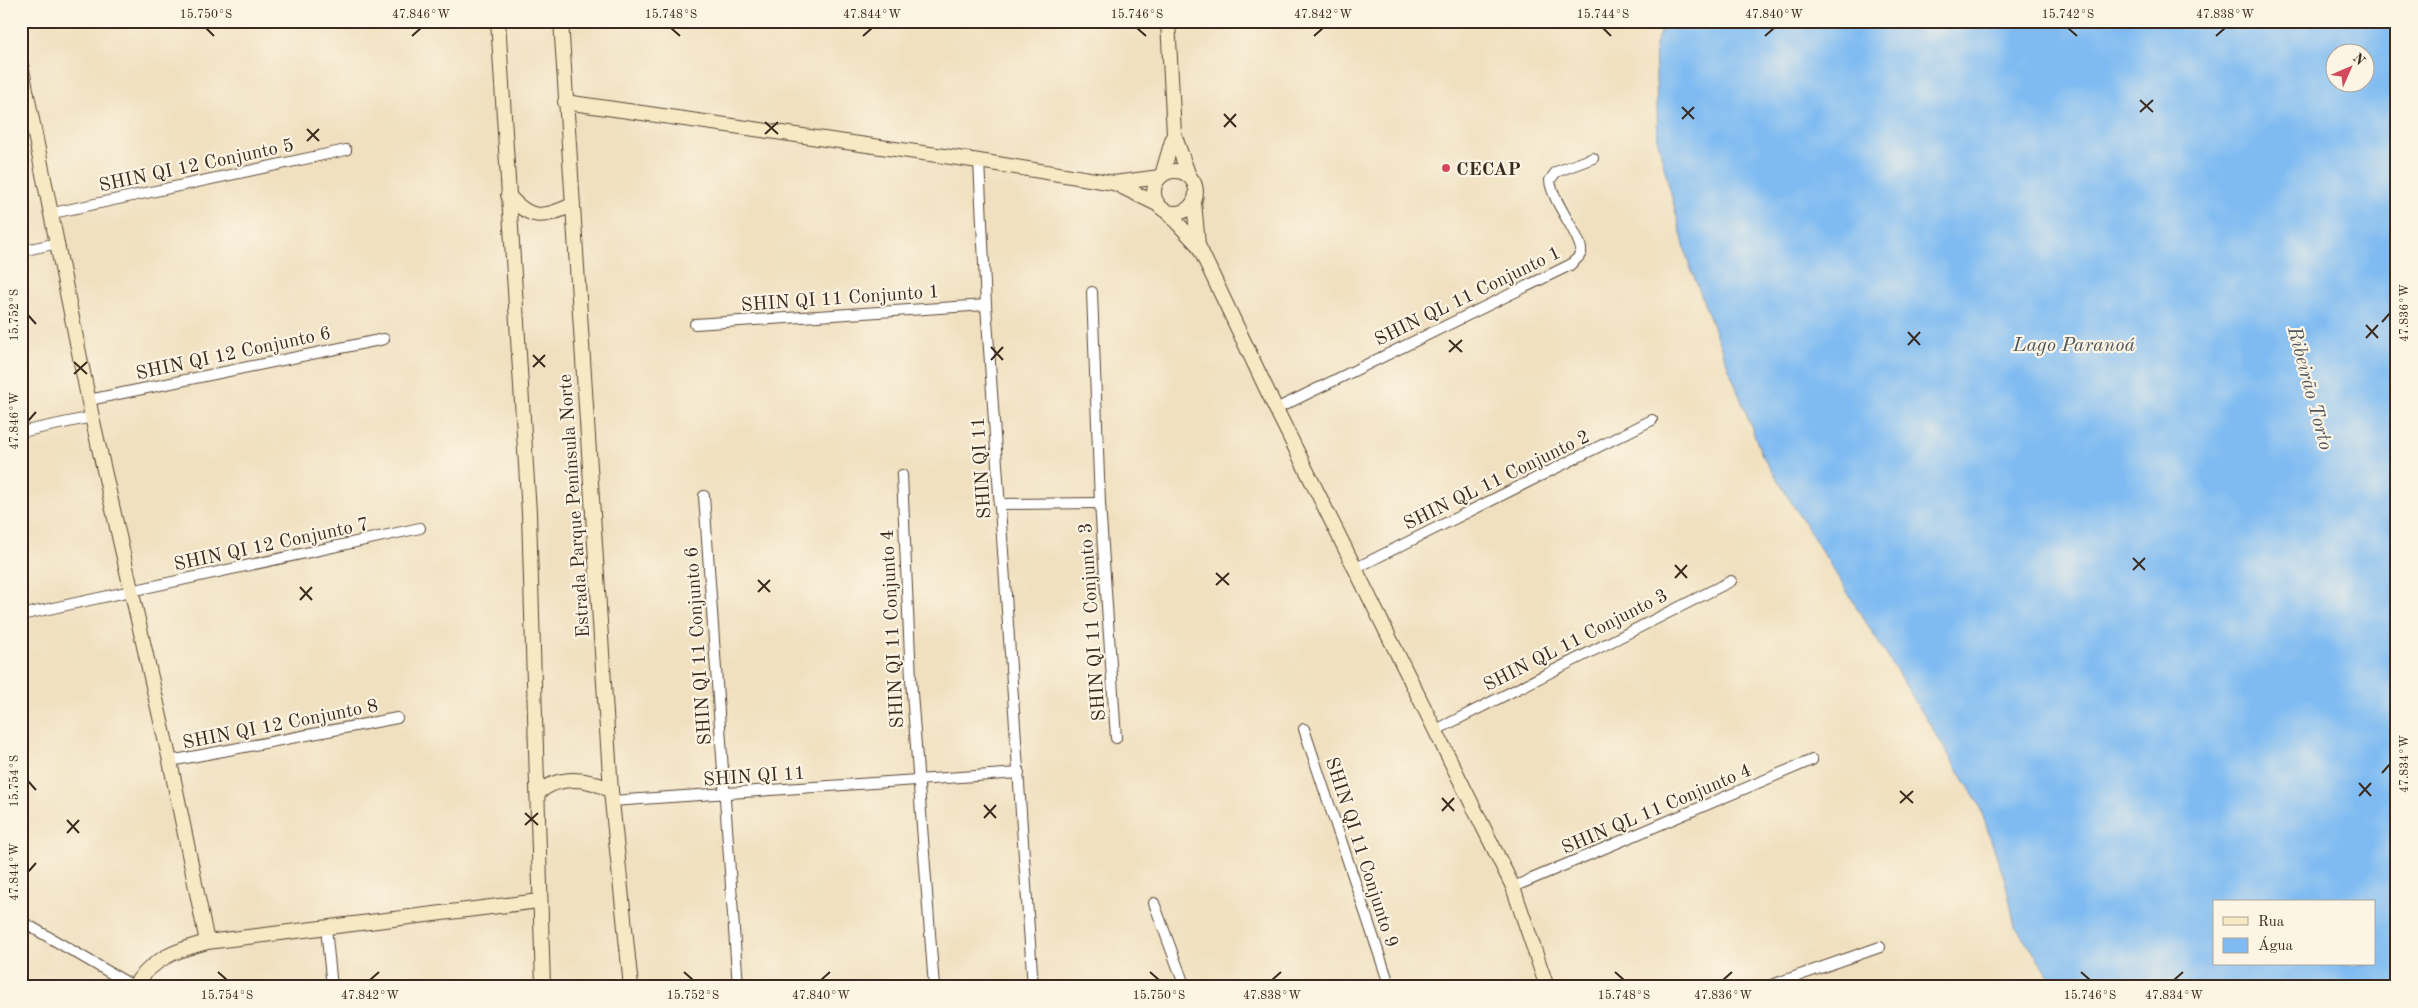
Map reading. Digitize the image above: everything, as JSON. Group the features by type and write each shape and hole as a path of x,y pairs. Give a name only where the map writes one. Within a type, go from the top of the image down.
{"street":[{"path":"498,21 530,513 542,987"},
{"name":"Estrada Parque Península Norte","path":"561,21 611,796 631,987"},
{"path":"1168,21 1174,134 1196,193 1194,202 1198,245"},
{"path":"21,67 53,213 92,417 130,592 170,762 207,942"},
{"path":"565,102 979,161 1114,183 1161,176 1178,171 1189,176"},
{"path":"1174,134 1161,176 1155,185 1154,195 1162,208 1198,245 1276,409 1513,887 1547,987"},
{"name":"SHIN QI 12 Conjunto 5","path":"53,213 346,150"},
{"name":"SHIN QL 11 Conjunto 1","path":"1276,409 1570,265 1578,258 1581,252 1579,242 1554,197 1550,180 1556,172 1593,158"},
{"name":"SHIN QI 11","path":"979,161 986,305 1033,987"},
{"path":"1114,183 1162,208 1182,212 1194,202"},
{"path":"508,195 521,209 534,215 552,214 572,205"},
{"path":"21,251 58,243"},
{"name":"SHIN QI 11 Conjunto 3","path":"1092,292 1100,503 1116,738"},
{"name":"SHIN QI 11 Conjunto 1","path":"695,324 986,305"},
{"name":"SHIN QI 12 Conjunto 6","path":"89,400 384,339"},
{"path":"21,432 92,417"},
{"name":"SHIN QL 11 Conjunto 2","path":"1356,568 1652,420"},
{"name":"SHIN QI 11 Conjunto 4","path":"902,475 906,592 917,780 934,987"},
{"name":"SHIN QI 11 Conjunto 6","path":"704,496 738,987"},
{"path":"1000,504 1100,503"},
{"name":"SHIN QI 12 Conjunto 7","path":"21,615 420,528"},
{"name":"SHIN QL 11 Conjunto 3","path":"1436,730 1731,581"},
{"name":"SHIN QI 12 Conjunto 8","path":"170,762 397,718"},
{"name":"SHIN QI 11 Conjunto 9","path":"1304,729 1390,987"},
{"name":"SHIN QL 11 Conjunto 4","path":"1513,887 1812,760"},
{"name":"SHIN QI 11","path":"611,796 724,795 1019,773"},
{"path":"538,793 557,781 573,780 600,784 611,796"},
{"path":"21,921 133,986 149,966 166,955 207,942 540,901"},
{"path":"1154,903 1185,987"},
{"path":"326,928 332,987"},
{"path":"1766,987 1880,947"}],"water":[{"name":"Lago Paranoá","path":"1661,21 2397,21 2397,987 2052,987 2046,970 2015,926 2005,880 1978,802 1762,455 1688,261 1658,142 1655,44 1661,31"}],"place":[{"name":"CECAP","path":"1446,168"}],"water label":[{"name":"Ribeirão Torto","path":"2311,388"}]}
